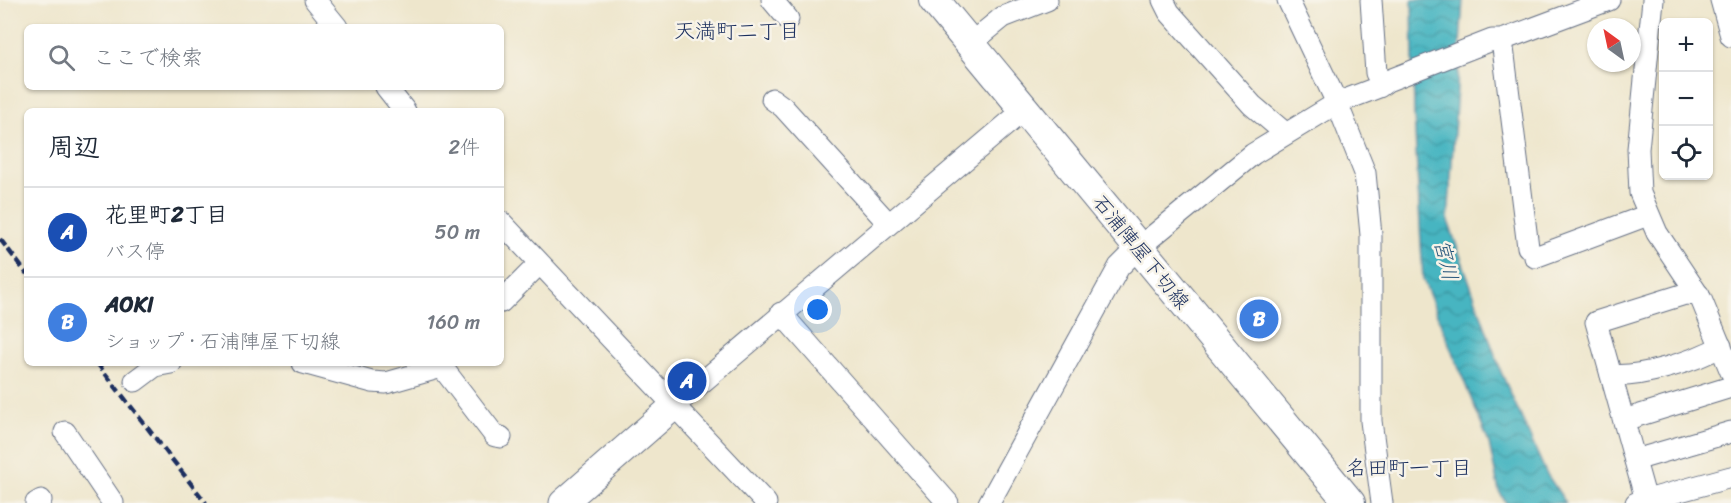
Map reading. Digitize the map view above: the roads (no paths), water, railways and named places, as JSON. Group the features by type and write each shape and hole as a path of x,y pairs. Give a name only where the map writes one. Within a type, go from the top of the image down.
{"main road":[{"name":"石浦陣屋下切線","path":"934,0 1137,249 1350,503"}],"street":[{"path":"315,0 335,24"},
{"path":"772,0 788,19"},
{"path":"1163,0 1169,12 1246,98 1285,133"},
{"path":"1288,0 1365,173 1369,201 1371,421 1382,503"},
{"path":"1371,0 1376,72 1385,82"},
{"path":"989,503 1119,267 1137,249 1253,154 1336,104 1385,82 1608,0"},
{"path":"1653,0 1638,149 1640,193 1657,233 1699,295 1731,372"},
{"path":"1721,0 1731,36"},
{"path":"970,44 1003,16 1035,2"},
{"path":"1497,40 1532,252 1648,214"},
{"path":"388,90 403,108"},
{"path":"772,99 783,107 888,223"},
{"path":"563,503 780,313 1025,109"},
{"path":"504,225 538,265 766,503"},
{"path":"504,299 538,265"},
{"path":"1699,295 1685,294 1596,322 1635,460 1641,502 1731,477"},
{"path":"780,313 948,503"},
{"path":"1611,375 1626,377 1708,354 1721,346"},
{"path":"135,381 155,366"},
{"path":"314,366 362,379 386,382 442,366"},
{"path":"446,366 489,429 495,436 501,436"},
{"path":"1624,420 1731,387"},
{"path":"65,432 113,503"},
{"path":"1635,460 1731,432"}],"water":[{"name":"宮川","path":"1412,0 1463,0 1448,221 1501,372 1546,473 1566,503 1506,503 1499,491 1489,443 1423,279 1414,114"}],"railway":[{"path":"0,239 24,270"},
{"path":"99,366 206,503"}],"place":[{"name":"AOKI","path":"1259,319"},
{"name":"花里町2丁目","path":"687,381"}],"district":[{"name":"天満町二丁目","path":"737,31"},
{"name":"名田町一丁目","path":"1409,468"}]}
